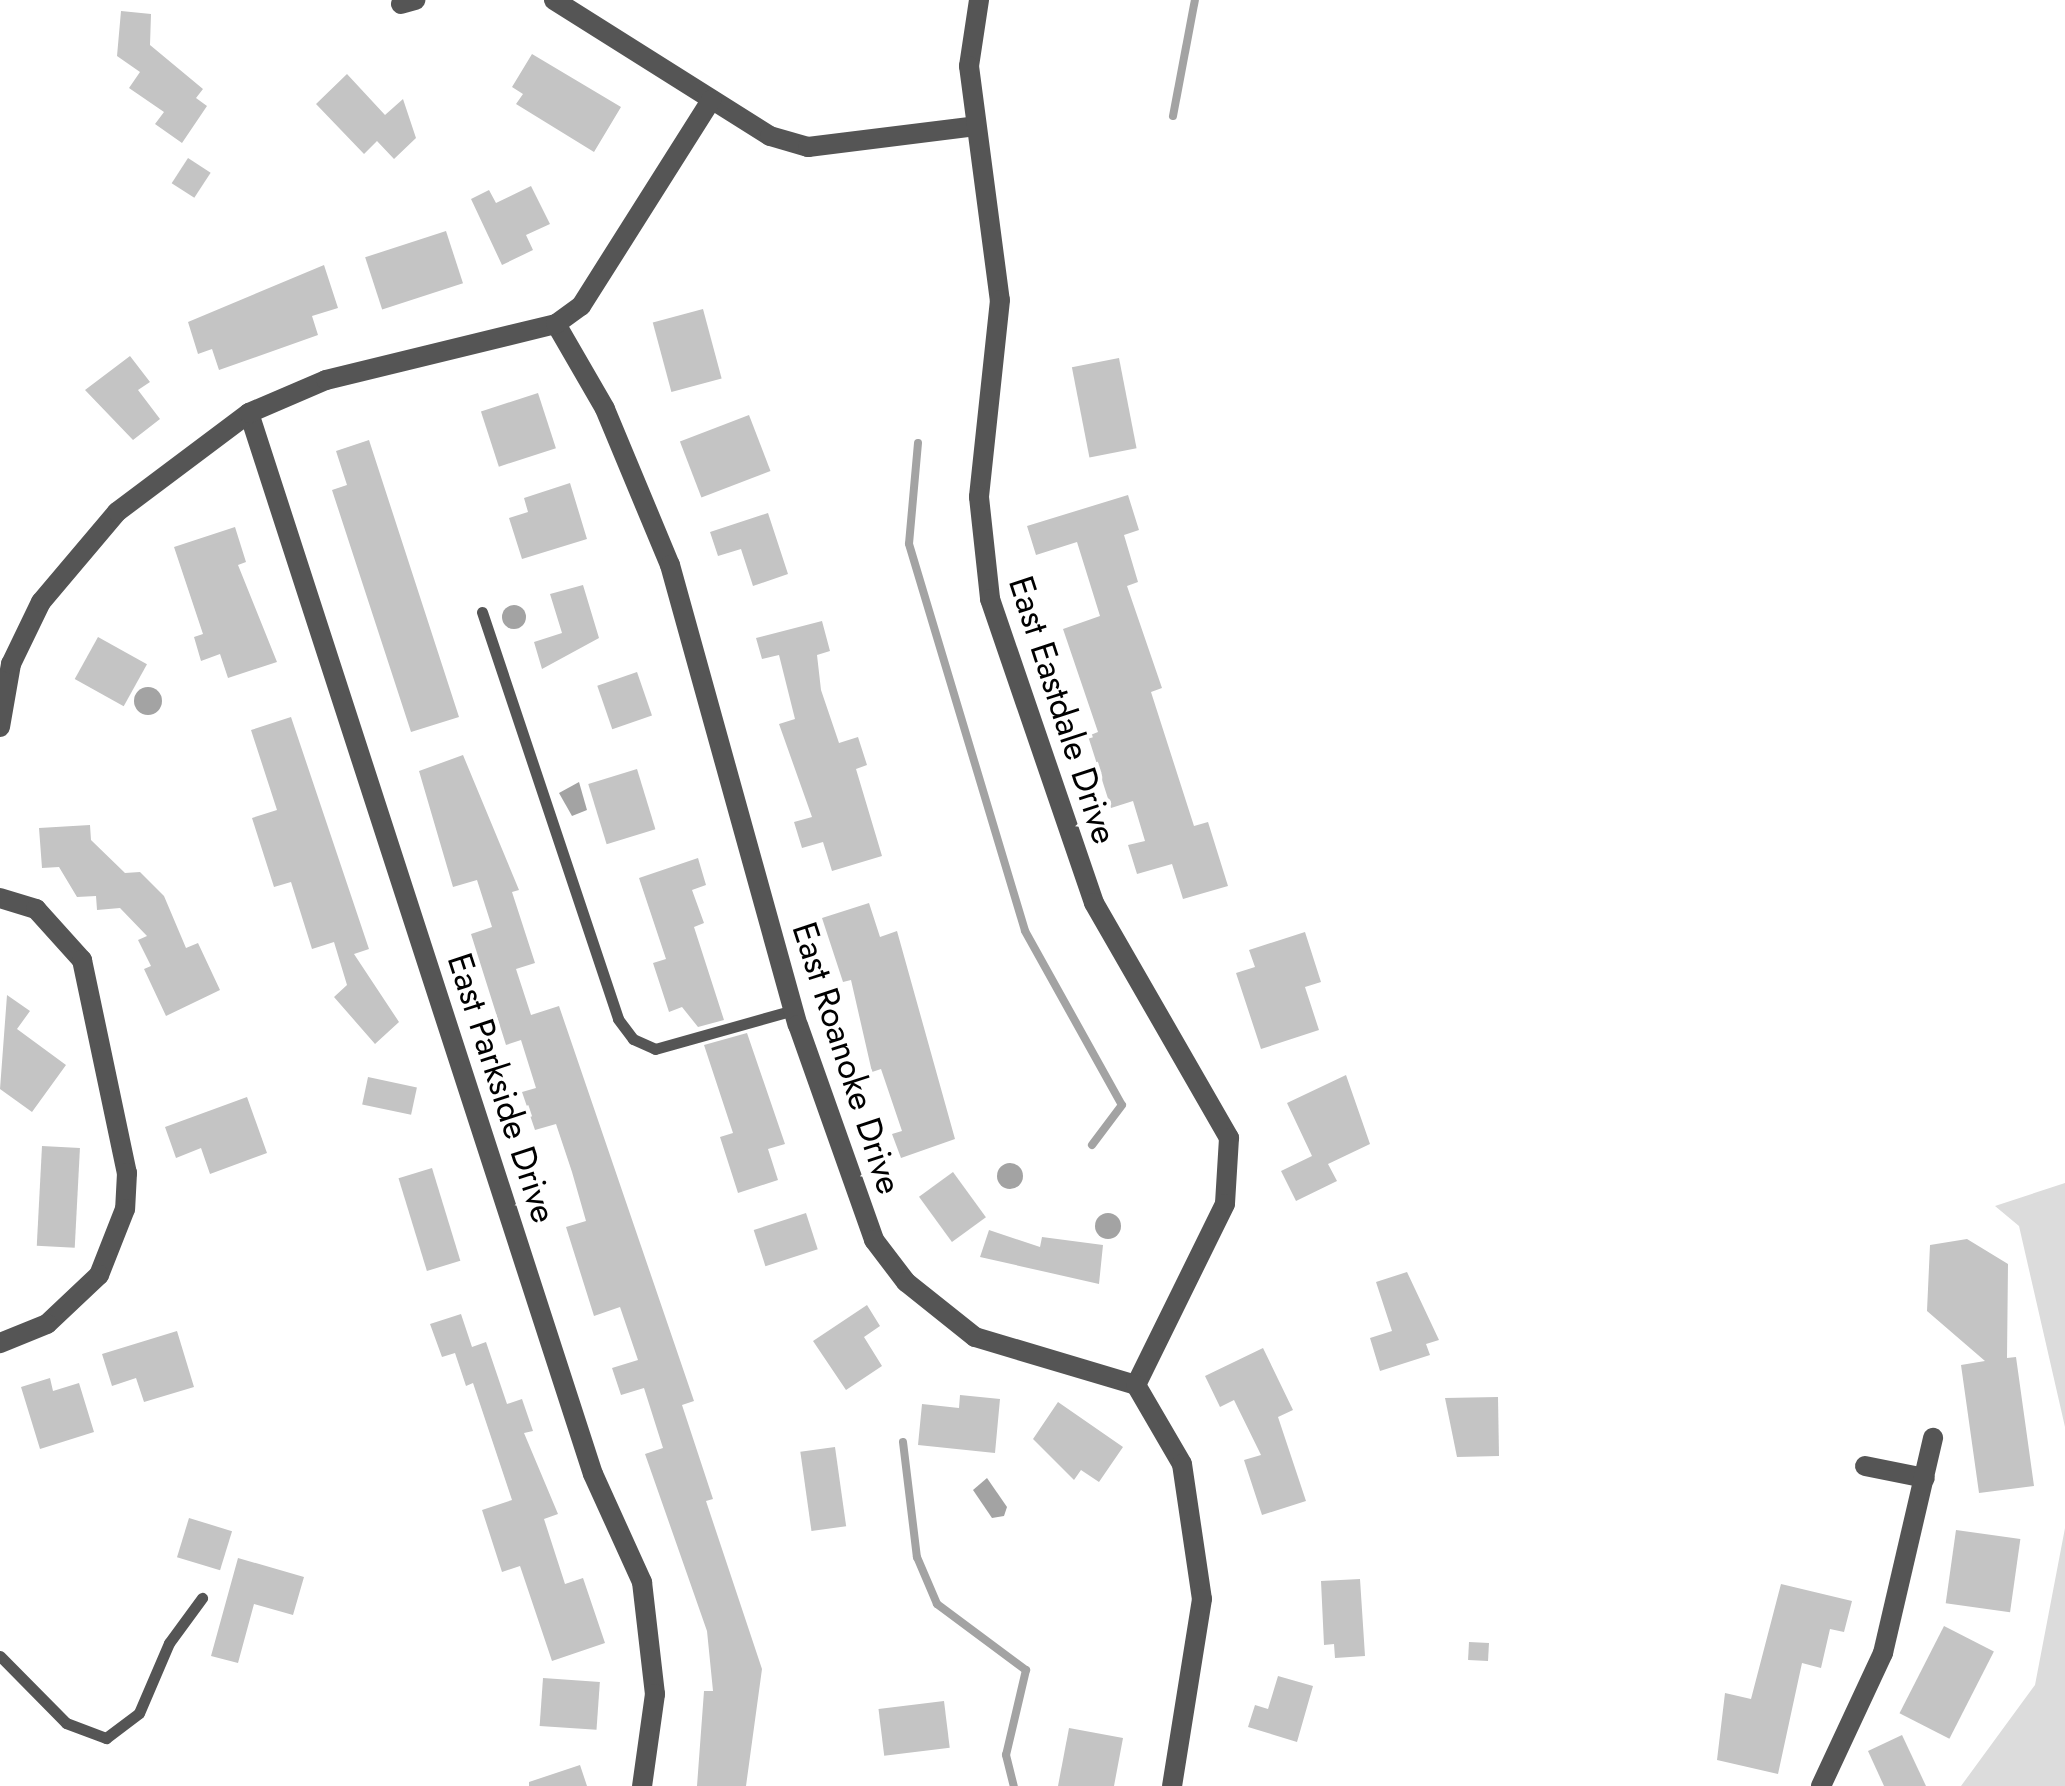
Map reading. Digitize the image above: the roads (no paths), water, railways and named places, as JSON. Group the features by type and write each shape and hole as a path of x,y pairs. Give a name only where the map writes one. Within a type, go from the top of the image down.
{"street":[{"path":"554,0 711,100 808,147 976,126"},
{"name":"East Eastdale Drive","path":"979,0 969,66 1000,296 978,498 990,599 1086,886 1229,1138 1224,1204 1136,1385"},
{"path":"0,727 5,664 41,602 117,512 249,414 380,361 556,324 581,306 711,100"},
{"name":"East Roanoke Drive","path":"556,324 605,409 670,565 794,1010 849,1184 906,1282 975,1337 1136,1385"},
{"name":"East Parkside Drive","path":"249,414 593,1474 642,1582 655,1694 642,1786"},
{"path":"0,898 36,909 82,960 127,1173 125,1209 98,1275 46,1324 0,1343"},
{"path":"1136,1385 1182,1464 1200,1563 1199,1646 1172,1786"},
{"path":"1821,1786 1883,1653 1933,1438"},
{"path":"1865,1466 1925,1478"}],"lane":[{"path":"482,612 618,1020 633,1040 655,1049 794,1010"},
{"path":"0,1656 66,1723 106,1738 140,1713 169,1643 202,1598"}],"waterway":[{"path":"1173,116 1195,0"},
{"path":"918,443 909,544 1025,931 1122,1105 1092,1145"},
{"path":"903,1442 917,1557 937,1604 1026,1670 1006,1755 1014,1786"}]}
